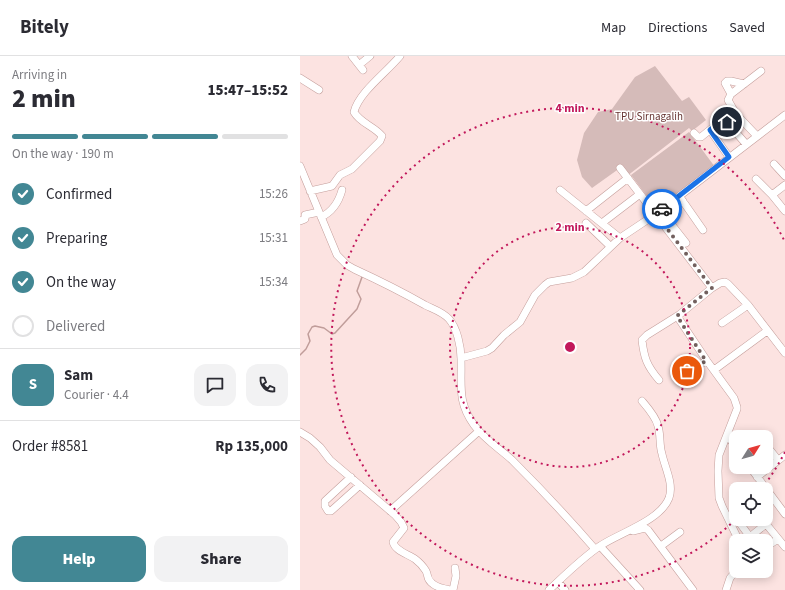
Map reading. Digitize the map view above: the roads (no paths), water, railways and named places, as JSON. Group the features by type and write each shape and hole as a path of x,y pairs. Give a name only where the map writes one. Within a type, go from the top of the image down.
{"street":[{"path":"352,56 361,68 370,56"},
{"path":"300,186 310,188 332,186 340,175 352,169 380,141 382,136 357,117 354,112 358,103 370,88 400,56"},
{"path":"756,136 728,100 731,94 761,71"},
{"path":"300,78 319,90"},
{"path":"731,94 725,84 727,81 731,80 744,84"},
{"path":"686,243 664,215 666,212 729,157 785,115"},
{"path":"694,133 700,138 722,120 725,120 746,144"},
{"path":"710,130 729,157"},
{"path":"774,164 785,176"},
{"path":"300,166 337,255 347,265 423,303 449,319 457,335 461,358 462,399 469,417 479,431 512,460 640,590"},
{"path":"620,168 712,288"},
{"path":"586,210 628,178"},
{"path":"756,179 785,211"},
{"path":"772,195 785,185"},
{"path":"300,220 305,219 306,215 329,212 337,203 342,190"},
{"path":"560,190 620,238"},
{"path":"602,223 640,194"},
{"path":"461,358 487,351 492,348 504,335 520,322 535,295 545,285 550,282 572,278 584,272 620,238 681,198"},
{"path":"681,198 704,230"},
{"path":"586,223 610,246"},
{"path":"659,380 646,363 643,353 642,340 677,316 720,283 725,282 728,284 748,305 785,353"},
{"path":"722,323 748,305"},
{"path":"677,316 706,361 734,398 737,407 719,455 718,471 719,498 736,534"},
{"path":"714,370 767,331"},
{"path":"688,373 688,370 706,361"},
{"path":"549,590 598,548 646,521 663,508 669,497 670,480 661,451 658,426 642,400"},
{"path":"390,511 479,431"},
{"path":"300,432 320,447 330,460 352,477 390,511 404,526 404,530 393,542 395,547 422,565 427,572 427,578 431,583 435,586 452,590 456,576 455,568"},
{"path":"773,454 778,460"},
{"path":"757,477 785,455"},
{"path":"755,474 760,482"},
{"path":"352,477 325,501 325,506 328,511 331,511 360,485"},
{"path":"773,501 785,514"},
{"path":"753,534 760,526"},
{"path":"767,526 785,547"},
{"path":"629,531 647,528 693,590"},
{"path":"661,546 680,532"},
{"path":"773,542 778,539"},
{"path":"726,590 730,578"},
{"path":"558,582 565,590"}],"waterway":[{"path":"300,355 306,349 310,341 308,334 312,327 315,326 324,328 332,334 335,333 357,309 361,299 357,291 362,277"}],"park label":[{"name":"TPU Sirnagalih","path":"649,116"}]}
